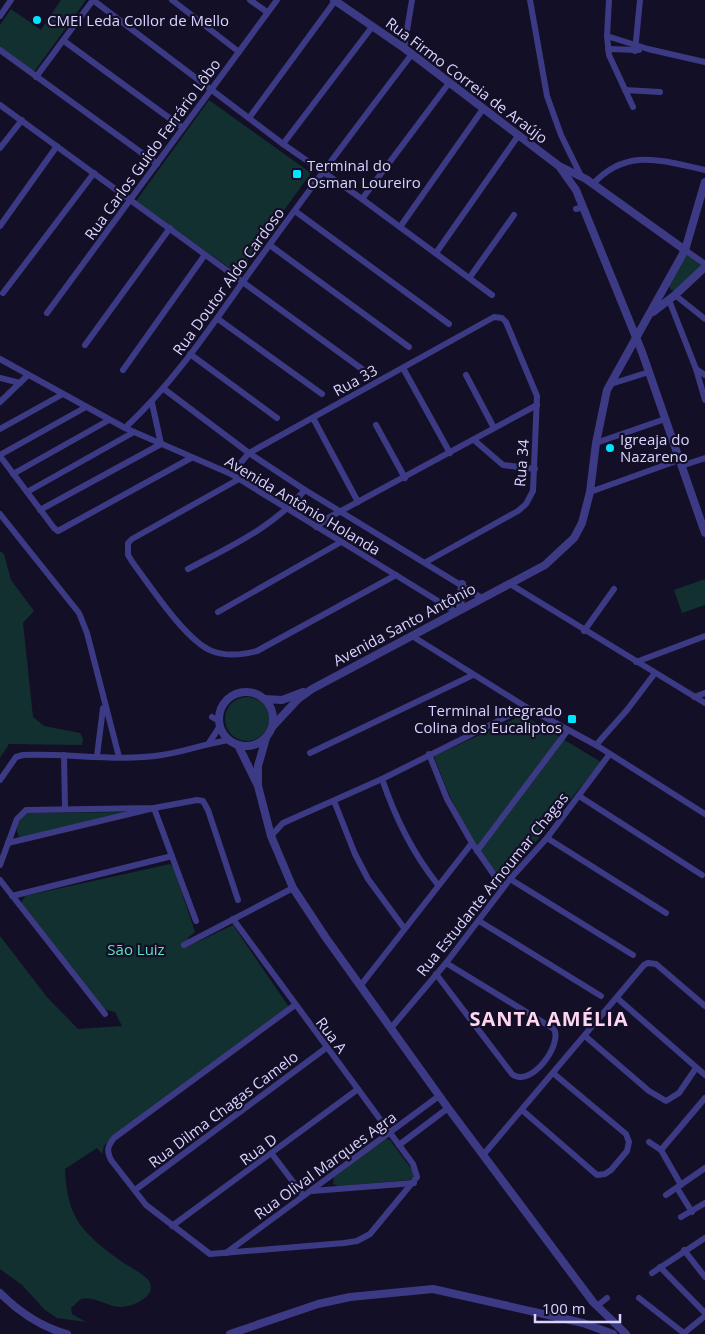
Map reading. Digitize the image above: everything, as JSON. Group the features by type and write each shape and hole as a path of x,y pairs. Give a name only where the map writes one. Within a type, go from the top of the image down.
{"street":[{"path":"0,16 11,0"},
{"path":"36,77 93,0 283,144 470,277 492,295"},
{"path":"172,0 239,52"},
{"path":"250,0 267,12"},
{"name":"Rua Carlos Guido Ferrário Lôbo","path":"47,313 276,0"},
{"path":"250,118 334,0"},
{"name":"Rua Firmo Correia de Araújo","path":"334,0 404,48 559,166 587,180 705,266"},
{"path":"404,48 412,0"},
{"path":"530,0 547,96 570,155 587,180"},
{"path":"609,0 608,49 633,107"},
{"path":"635,48 640,0"},
{"path":"283,144 372,27"},
{"path":"607,36 635,48"},
{"path":"64,41 183,128"},
{"path":"608,49 648,49 705,62"},
{"path":"0,50 157,164"},
{"name":"Rua Doutor Aldo Cardoso","path":"125,428 164,389 218,319 322,172 412,54"},
{"path":"362,199 449,82"},
{"path":"626,90 660,92"},
{"path":"0,105 170,228 204,256 243,282 362,369"},
{"path":"400,227 483,109"},
{"path":"0,148 22,120"},
{"path":"436,253 518,136"},
{"path":"0,226 57,146"},
{"path":"559,166 564,164 570,155"},
{"path":"576,190 580,183 624,162 652,161 705,170"},
{"name":"Rua Firmo Correia de Araújo","path":"559,166 576,190 579,208 642,352 680,463 702,513 705,533"},
{"path":"3,294 94,173"},
{"name":"Avenida Santo Antônio","path":"273,726 298,699 312,689 545,565 574,538 582,523 590,492 602,409 611,384 685,250 705,182"},
{"path":"296,210 449,324"},
{"path":"470,277 514,215"},
{"path":"85,345 170,228"},
{"path":"271,246 408,347"},
{"path":"123,370 204,256"},
{"path":"649,314 672,297 705,266"},
{"path":"665,287 667,294 689,306 705,318"},
{"path":"672,297 675,316 696,368 705,400"},
{"path":"675,316 678,309 689,306"},
{"path":"625,315 644,324"},
{"name":"Rua 33","path":"230,474 249,453 494,317 498,317"},
{"name":"Rua 34","path":"426,562 518,511 526,504 533,491 537,396 506,322 498,317"},
{"path":"218,319 322,394"},
{"path":"628,352 642,352"},
{"path":"190,354 278,418"},
{"name":"Avenida Antônio Holanda","path":"0,359 109,420 230,474 396,576 458,610"},
{"path":"403,368 450,453"},
{"path":"696,368 705,375"},
{"path":"611,384 649,372"},
{"path":"0,402 28,375"},
{"path":"466,375 494,428"},
{"path":"0,378 20,383"},
{"path":"164,389 249,453 305,490 426,562 482,598"},
{"path":"0,429 63,394"},
{"path":"40,510 161,444 152,403"},
{"path":"316,527 358,502 537,405"},
{"path":"86,407 0,456 58,531 191,458"},
{"path":"313,418 358,502"},
{"path":"596,443 665,419"},
{"path":"13,474 109,420"},
{"path":"376,425 405,478"},
{"path":"27,492 134,432"},
{"path":"474,440 503,466 535,469"},
{"path":"590,492 680,463 705,458"},
{"path":"239,479 132,538 128,543 128,555 188,634 212,651 242,655 257,651 396,576"},
{"path":"188,569 264,527 287,510 305,490"},
{"path":"0,514 79,612 87,633 104,705 119,757"},
{"path":"218,612 341,542"},
{"path":"458,610 462,584"},
{"path":"510,584 705,704"},
{"path":"584,631 614,589"},
{"path":"412,636 526,707 596,745 705,814"},
{"path":"636,662 705,636"},
{"path":"596,745 627,710 655,672"},
{"path":"310,753 473,675"},
{"name":"Avenida Santo Antônio","path":"264,699 282,700 312,689"},
{"path":"209,742 220,724 220,712 230,698 248,693 264,699 272,711 273,726 266,738 258,766 258,786"},
{"path":"694,697 705,693"},
{"path":"97,756 104,705"},
{"path":"271,836 283,823 382,779 526,707"},
{"path":"212,717 220,724 230,740 238,745 258,786 271,836 293,888 326,938 439,1096 597,1306 626,1334"},
{"path":"477,851 568,730"},
{"path":"238,745 253,745 266,738"},
{"path":"0,780 16,757 35,755 119,757 163,755 209,742 230,740"},
{"path":"429,754 447,799 477,851 503,888"},
{"path":"64,755 64,808"},
{"name":"Rua Estudante Arnoumar Chagas","path":"391,1028 446,963 510,879 547,838 609,755"},
{"path":"382,779 405,838 420,862 438,885"},
{"path":"579,796 702,875"},
{"path":"8,843 154,808 203,801 213,823 238,900"},
{"path":"334,801 355,854 368,879 404,928"},
{"path":"0,865 17,819 26,810 154,808"},
{"path":"154,808 196,921"},
{"path":"267,821 283,823"},
{"path":"547,838 666,914"},
{"path":"361,985 472,843"},
{"path":"12,896 172,856"},
{"path":"510,879 633,955"},
{"path":"0,880 104,1014"},
{"path":"184,945 293,888"},
{"name":"Rua A","path":"233,919 294,1005 413,1164 418,1177 414,1183"},
{"path":"479,921 601,996"},
{"path":"436,974 512,1074 520,1078 530,1077 556,1045 558,1038 554,1029 446,963"},
{"path":"484,1154 644,965 648,963 656,964 705,1006"},
{"path":"617,998 705,1075"},
{"path":"294,1005 145,1117 114,1138 107,1149 112,1160 146,1205 210,1254 344,1243 365,1238 414,1183"},
{"path":"585,1036 657,1097 666,1101 678,1093 696,1068"},
{"name":"Rua Dilma Chagas Camelo","path":"135,1190 326,1048"},
{"path":"522,1110 589,1170 597,1174 605,1174 627,1151 629,1142 626,1134 553,1073"},
{"name":"Rua D","path":"172,1226 358,1089"},
{"name":"Rua Olival Marques Agra","path":"225,1254 439,1096"},
{"path":"661,1150 705,1098"},
{"name":"Rua Olival Marques Agra","path":"399,1145 448,1108"},
{"path":"649,1142 661,1150 692,1212"},
{"path":"272,1154 303,1195"},
{"path":"666,1195 705,1168"},
{"path":"310,1191 414,1183"},
{"path":"681,1217 705,1203"},
{"path":"652,1273 684,1250 705,1238"},
{"path":"684,1250 705,1277"},
{"path":"639,1298 684,1334 705,1315 660,1266"},
{"path":"230,1334 309,1307 350,1296 433,1288 583,1322 614,1334"},
{"path":"0,1293 18,1310 39,1323 67,1334"},
{"path":"597,1306 607,1298"},
{"path":"602,1329 616,1325"}],"green space":[{"path":"61,0 86,0 34,72 0,47 0,25 11,9 41,30"},
{"path":"209,100 311,173 238,274 136,201"},
{"path":"685,253 703,265 675,291 671,290 668,284"},
{"path":"0,551 4,554 11,580 34,611 23,623 33,717 44,726 80,733 83,738 82,745 9,744 0,758"},
{"path":"705,579 705,605 682,613 674,590"},
{"path":"251,697 263,703 268,710 268,728 263,735 256,740 243,741 235,738 228,731 225,715 228,707 235,700"},
{"path":"523,715 601,762 503,882 481,853 462,822 434,756"},
{"path":"130,812 20,837 17,832 19,822 25,813"},
{"name":"São Luiz","path":"170,864 173,866 195,932 188,938 187,947 233,925 289,1007 109,1141 104,1146 102,1154 97,1148 65,1169 69,1200 79,1223 96,1242 140,1273 149,1281 151,1286 150,1291 143,1300 132,1305 116,1307 92,1299 81,1299 71,1308 72,1314 86,1322 57,1318 45,1310 22,1285 0,1269 0,936 47,997 78,1029 122,1026 115,1012 103,1009 21,903 25,896"},
{"path":"384,1139 390,1140 413,1171 413,1177 409,1180 338,1186 333,1184 334,1177"}],"place":[{"name":"CMEI Leda Collor de Mello","path":"37,20"},
{"name":"Terminal do Osman Loureiro","path":"297,174"},
{"name":"Igreaja do Nazareno","path":"610,448"},
{"name":"Terminal Integrado Colina dos Eucaliptos","path":"572,719"}],"district":[{"name":"SANTA AMÉLIA","path":"549,1018"}]}
